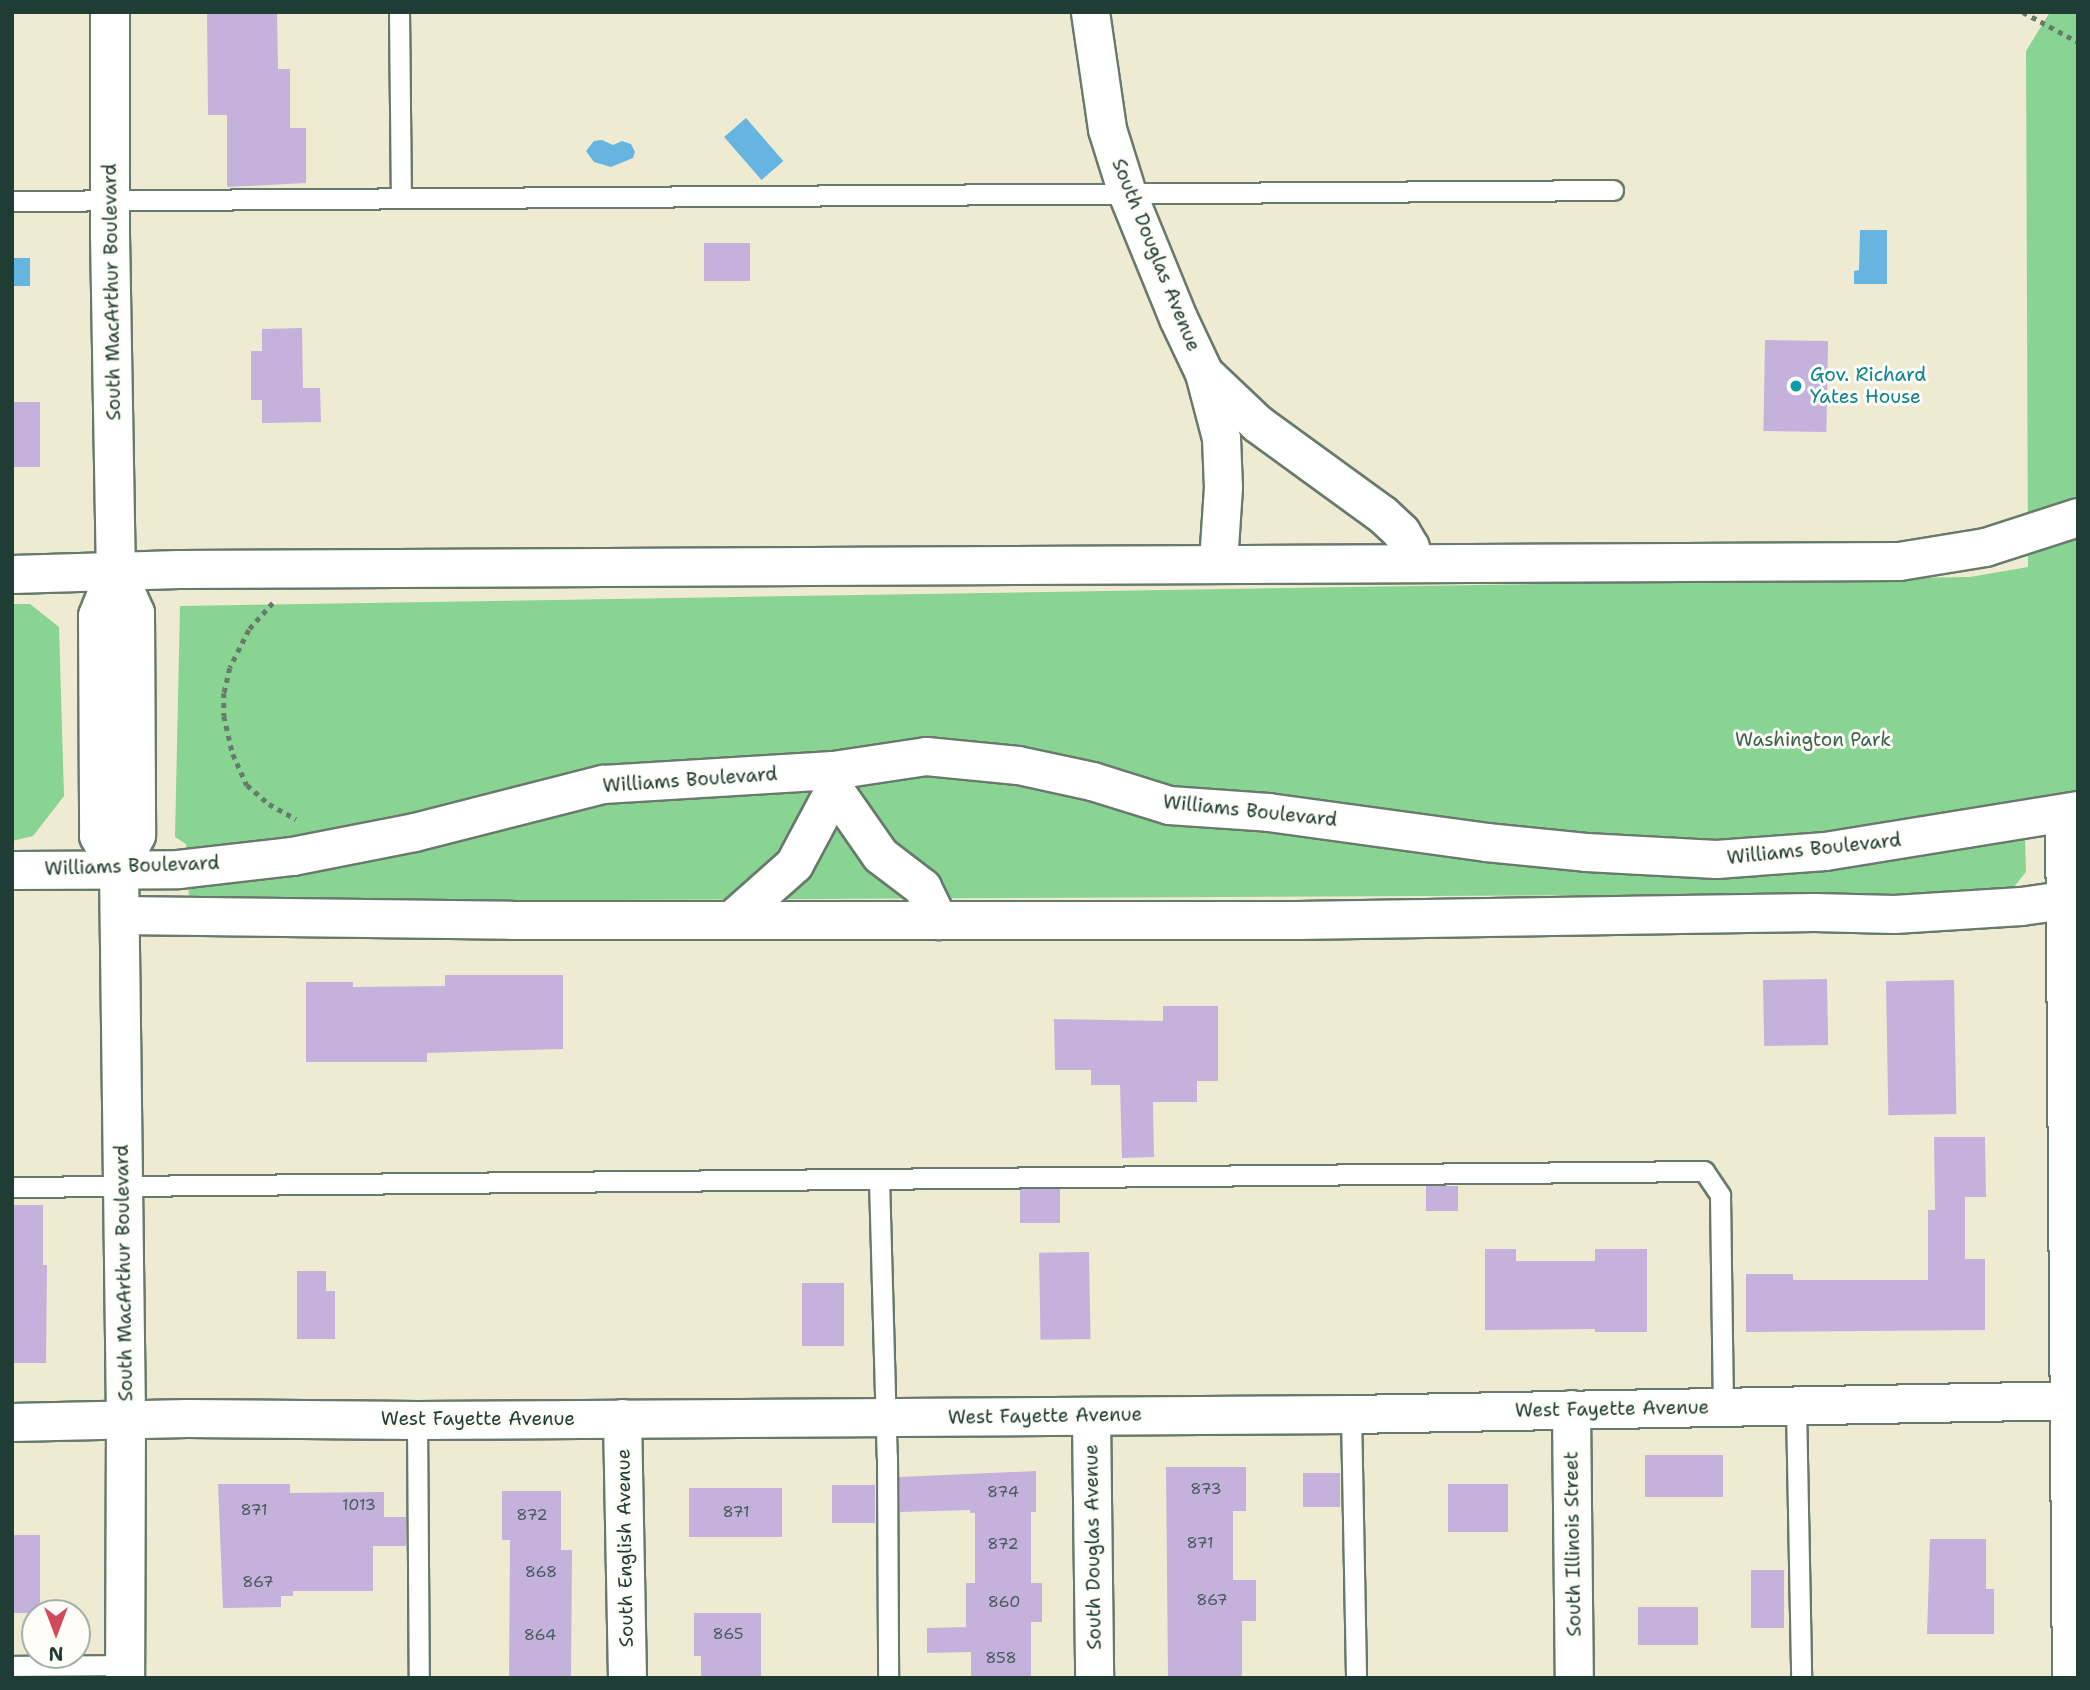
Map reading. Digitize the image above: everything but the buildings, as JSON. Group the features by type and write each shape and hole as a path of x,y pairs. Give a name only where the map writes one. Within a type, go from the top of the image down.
{"main road":[{"name":"South MacArthur Boulevard","path":"110,12 116,571 98,616 99,836 119,869 126,1420 125,1671"}],"street":[{"name":"South Douglas Avenue","path":"1090,12 1107,129 1127,193 1178,318 1204,373 1221,438 1223,487 1217,562"},
{"name":"South Douglas Avenue","path":"1204,373 1258,424 1382,514 1410,547 1409,561"},
{"path":"12,574 1217,562 1899,561 1985,547 2078,517"},
{"name":"Williams Boulevard","path":"12,870 178,869 292,856 414,832 603,784 834,779 926,756 1018,765 1092,781 1169,805 1268,812 1561,850 1716,859 1825,851 2071,812"},
{"path":"731,920 794,864 834,779"},
{"path":"834,779 880,855 922,887 938,920"},
{"path":"2071,812 2063,900 2074,1400 2071,1678"},
{"path":"119,915 731,920 1297,920 1814,912 1894,914 2021,906 2063,900"},
{"name":"West Fayette Avenue","path":"12,1422 1091,1416 1723,1408 2074,1400"},
{"name":"South Illinois Street","path":"1571,1409 1574,1678"},
{"name":"South Douglas Avenue","path":"1091,1416 1094,1678"},
{"name":"South English Avenue","path":"622,1418 627,1678"}],"lane":[{"path":"399,12 401,198"},
{"path":"12,201 1613,190"},
{"path":"12,1187 1704,1171 1720,1195 1723,1408"},
{"path":"879,1179 886,1417 888,1678"},
{"path":"1796,1406 1801,1678"},
{"path":"1351,1413 1356,1678"},
{"path":"416,1420 419,1678"},
{"path":"12,1666 125,1671"}],"path":[{"path":"2023,12 2078,42"},
{"path":"276,600 249,629 230,668 224,693 224,716 233,754 247,785 269,804 302,820"}],"green space":[{"name":"Washington Park","path":"2050,12 2078,12 2078,790 2024,802 2026,872 2013,888 1803,901 1651,895 408,901 189,899 186,844 175,837 180,606 1970,577 2028,567 2026,51"},
{"path":"12,604 30,604 59,627 64,796 33,836 12,841"}],"water":[{"path":"746,118 783,161 762,180 724,137"},
{"path":"602,140 613,145 622,141 631,144 635,152 633,158 611,167 594,162 586,151 594,141"},
{"path":"1860,230 1887,230 1887,284 1854,284 1854,271 1859,270"},
{"path":"12,258 30,258 30,286 12,286"}],"place":[{"name":"Gov. Richard Yates House","path":"1796,386"}]}
